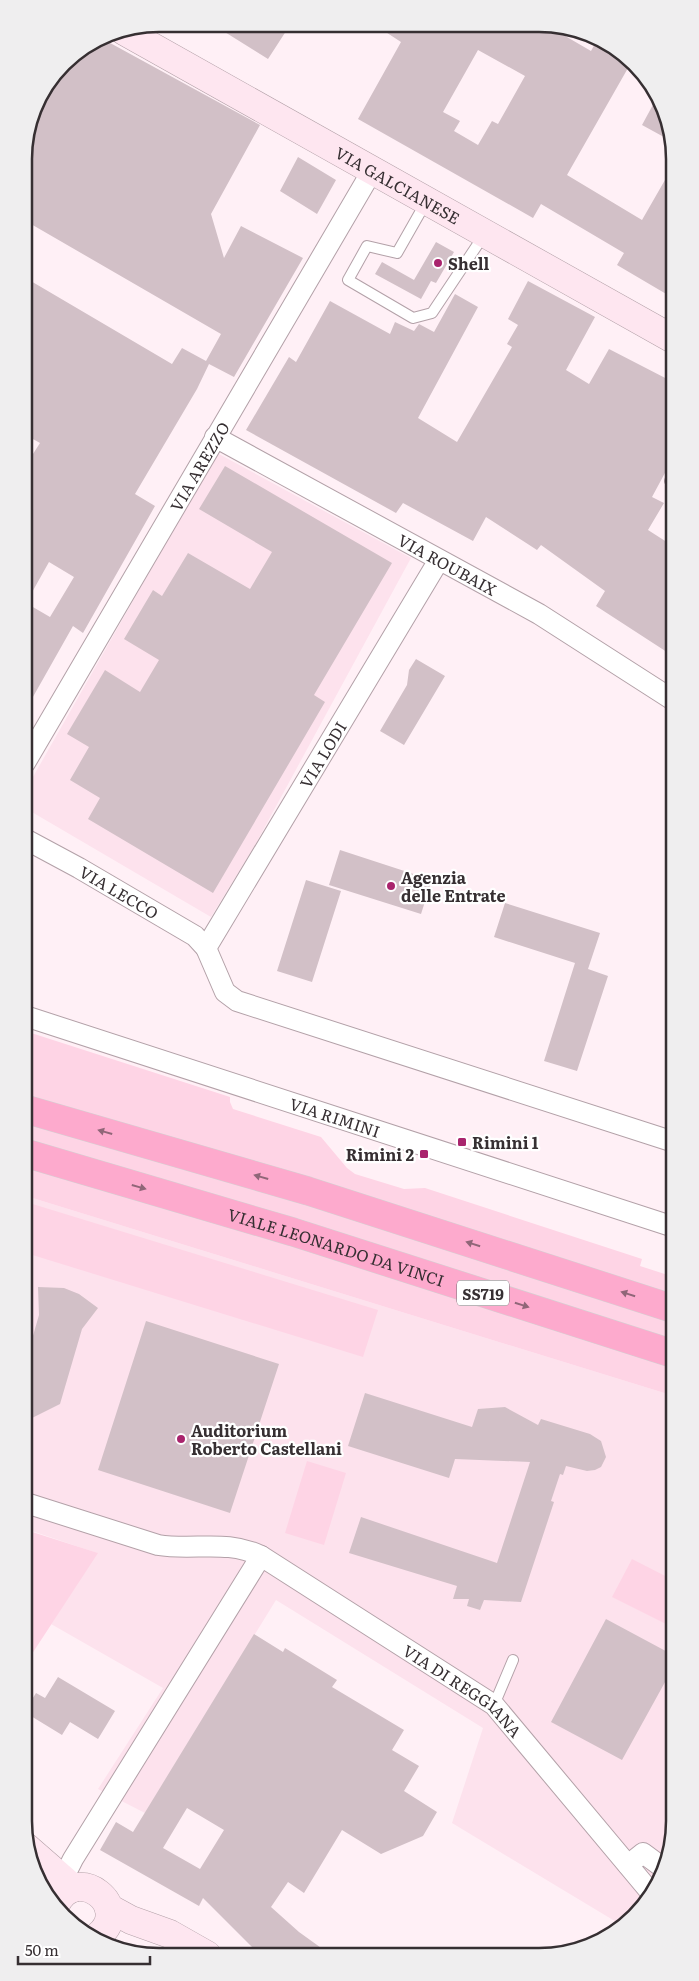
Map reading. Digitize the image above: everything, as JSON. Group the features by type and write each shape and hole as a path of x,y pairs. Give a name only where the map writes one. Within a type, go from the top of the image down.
{"highway":[{"name":"SS719","path":"32,1111 308,1191 666,1306"},
{"name":"VIALE LEONARDO DA VINCI","path":"32,1155 293,1232 666,1351"}],"street":[{"name":"VIA GALCIANESE","path":"132,36 666,334"},
{"name":"VIA AREZZO","path":"33,750 372,171"},
{"name":"VIA ROUBAIX","path":"215,438 539,614 666,696"},
{"name":"VIA LODI","path":"206,948 439,560"},
{"name":"VIA LECCO","path":"33,845 79,868 187,931 206,948"},
{"path":"206,948 224,992 237,1001 666,1139"},
{"name":"VIA RIMINI","path":"32,1018 666,1224"},
{"name":"VIA DI REGGIANA","path":"32,1505 158,1545 178,1547 236,1546 261,1556 494,1705 647,1889"},
{"path":"71,1889 261,1556"},
{"path":"628,1866 643,1853 659,1865"},
{"path":"38,1856 107,1926 100,1934"},
{"path":"71,1889 130,1920 170,1934 195,1948"},
{"path":"107,1937 153,1941 170,1948"}],"lane":[{"path":"426,201 397,253 367,246 348,280 413,318 432,313 484,233"},
{"path":"494,1705 513,1660"}],"shaded area":[{"path":"217,453 411,558 255,845 211,917 33,812 33,778"},
{"path":"32,1033 230,1097 233,1109 321,1137 347,1168 355,1174 404,1189 425,1188 642,1259 640,1266 666,1274 666,1293 32,1098"},
{"path":"32,1122 261,1188 666,1316 666,1341 32,1144"},
{"path":"32,1166 322,1252 666,1362 666,1394 32,1198"},
{"path":"32,1198 666,1394 666,1830 662,1855 650,1885 635,1905 617,1922 452,1823 483,1728 276,1600 145,1813 98,1789 163,1688 51,1624 97,1553 32,1531"},
{"path":"32,1204 378,1310 363,1357 32,1255"},
{"path":"307,1461 346,1473 324,1545 285,1533"},
{"path":"32,1532 98,1553 32,1654"},
{"path":"632,1559 666,1576 666,1624 612,1597"}],"building":[{"path":"386,32 540,32 563,35 591,51 594,45 603,49 628,69 567,175 642,220 666,178 666,294 617,265 624,253 541,204 533,218 358,119 401,42","holes":["478,50 525,76 498,124 492,121 478,145 454,131 460,121 443,112"]},
{"path":"226,33 285,33 268,59"},
{"path":"110,43 260,125 211,214 224,258 241,226 303,258 234,377 209,364 197,389 135,494 155,506 83,633 73,626 33,697 33,607 50,617 74,577 49,562 33,591 33,454 40,443 33,439 33,282 172,364 182,348 206,361 221,334 33,225 33,151 37,126 42,111 54,89 64,76 89,54"},
{"path":"653,104 660,119 664,137 642,125"},
{"path":"298,157 336,180 317,214 280,191"},
{"path":"436,242 454,252 436,283 431,281 421,299 375,274 382,262 414,280"},
{"path":"528,281 595,317 566,370 589,384 609,349 666,378 666,471 652,497 664,503 648,530 666,542 666,651 596,606 605,591 541,545 537,550 486,517 473,541 403,503 396,513 246,430 289,357 296,362 330,301 390,334 395,322 414,331 419,324 434,332 455,294 478,307 418,418 457,442 512,347 507,344 518,325 508,319"},
{"path":"225,466 392,563 314,695 325,702 213,893 88,819 100,798 70,780 89,747 67,734 105,670 140,692 159,660 124,639 153,590 162,596 188,553 250,589 272,552 199,509"},
{"path":"416,659 445,676 404,745 380,731 407,685 409,670"},
{"path":"340,850 432,880 421,914 329,885"},
{"path":"306,880 341,891 312,982 277,971"},
{"path":"505,903 600,933 588,969 608,976 577,1071 544,1061 575,963 494,937"},
{"path":"38,1287 64,1288 79,1294 98,1308 82,1329 60,1404 32,1418 32,1338 39,1315"},
{"name":"Auditorium Roberto Castellani","path":"146,1321 279,1364 230,1513 98,1470"},
{"path":"365,1393 472,1427 478,1409 505,1407 538,1425 541,1419 590,1434 601,1441 606,1457 601,1467 587,1471 566,1466 563,1475 560,1474 551,1501 554,1502 521,1602 484,1600 480,1610 467,1606 469,1599 453,1599 457,1586 349,1553 361,1517 497,1563 530,1462 455,1459 449,1478 348,1446"},
{"path":"606,1619 666,1651 666,1680 622,1760 551,1722"},
{"path":"254,1634 283,1652 285,1648 337,1680 332,1687 404,1730 392,1750 419,1766 404,1791 437,1812 423,1836 381,1854 342,1830 304,1893 288,1882 271,1907 299,1932 321,1948 253,1948 203,1898 199,1906 100,1850 116,1822 133,1832","holes":["187,1808 224,1830 200,1869 163,1848"]},
{"path":"58,1677 115,1711 98,1739 70,1722 62,1735 32,1717 32,1699 36,1693 45,1698"}],"place":[{"name":"Shell","path":"438,263"},
{"name":"Agenzia delle Entrate","path":"391,886"},
{"name":"Rimini 1","path":"462,1142"},
{"name":"Rimini 2","path":"424,1154"},
{"name":"Auditorium Roberto Castellani","path":"181,1439"}]}
